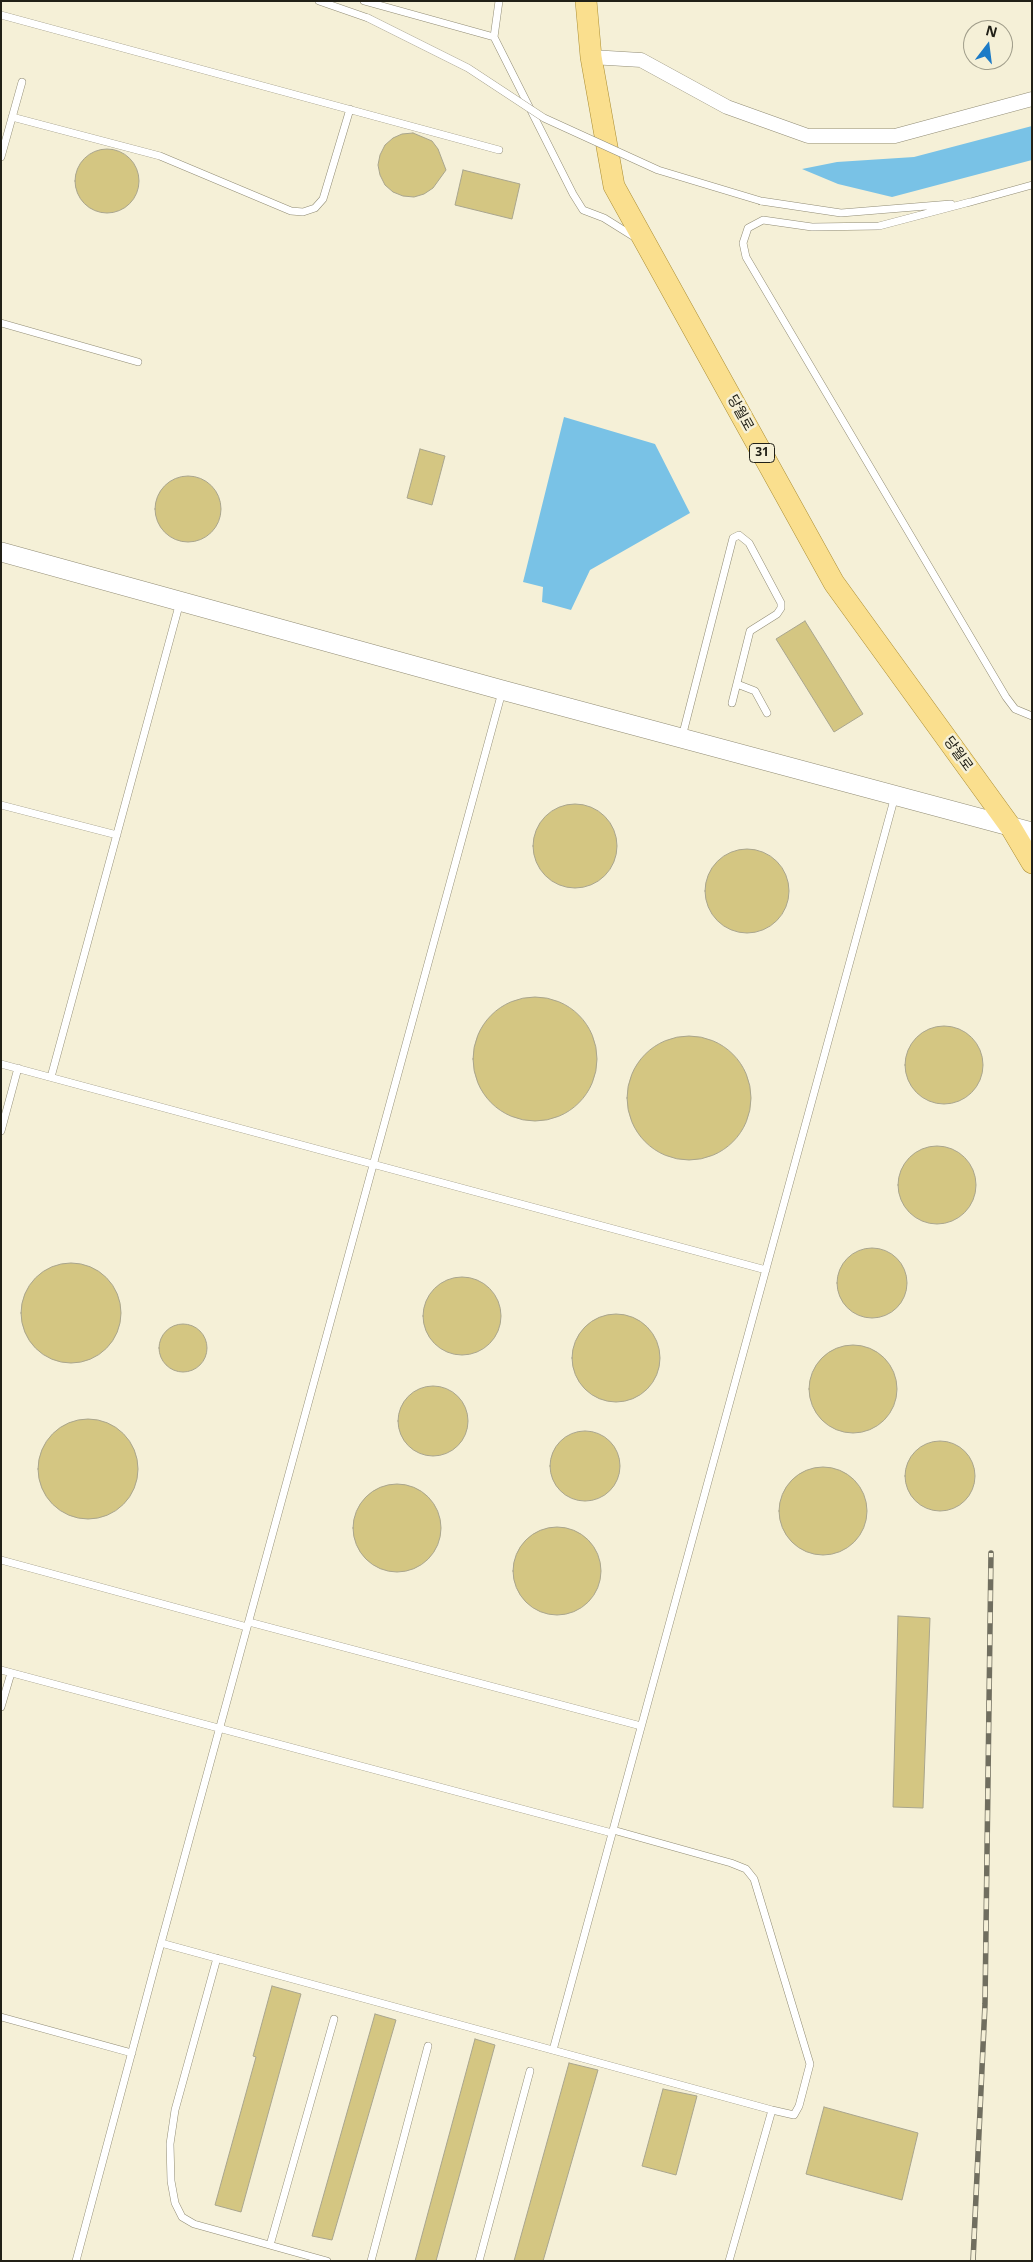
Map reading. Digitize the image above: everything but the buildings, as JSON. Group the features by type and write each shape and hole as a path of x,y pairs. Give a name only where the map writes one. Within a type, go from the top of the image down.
{"main road":[{"name":"당월로","path":"586,1 591,57 614,186 834,583 1010,826 1032,864"},
{"path":"1,552 502,690 896,794 1032,832"}],"street":[{"path":"591,57 641,60 727,107 808,136 895,136 1032,100"}],"lane":[{"path":"319,1 368,18 468,68 544,118 658,170 761,201 840,213 970,202"},
{"path":"364,1 494,37"},
{"path":"498,1 494,37 573,194 584,210 604,218 646,244"},
{"path":"1,15 499,150"},
{"path":"1,157 22,82"},
{"path":"12,117 160,156 291,211 303,212 315,208 323,199 350,109"},
{"path":"1032,185 879,226 812,227 763,220 748,228 743,243 746,258 1006,697 1015,709 1032,716"},
{"path":"1,323 138,362"},
{"path":"682,737 733,538 739,535 749,543 781,608 777,614 750,631 732,702"},
{"path":"51,1077 180,601"},
{"path":"737,684 755,691 767,713"},
{"path":"76,2261 502,690"},
{"path":"553,2050 896,794"},
{"path":"1,805 117,835"},
{"path":"1,1064 766,1270"},
{"path":"1,1130 18,1068"},
{"path":"1,1560 641,1726"},
{"path":"1,1670 731,1863 746,1869 754,1879 810,2064 799,2106 794,2115 161,1943"},
{"path":"1,1708 11,1673"},
{"path":"217,1958 175,2110 170,2144 171,2181 175,2202 182,2217 194,2224 327,2261"},
{"path":"1,2017 132,2053"},
{"path":"270,2245 334,2019"},
{"path":"371,2261 428,2046"},
{"path":"479,2261 530,2070"},
{"path":"729,2261 772,2110"}],"water":[{"path":"1032,126 1032,160 892,197 838,184 802,169 837,162 914,157"},
{"path":"564,417 655,444 690,513 590,570 571,610 542,602 543,587 523,582"}],"railway":[{"path":"973,2261 985,2004 991,1553"}]}
